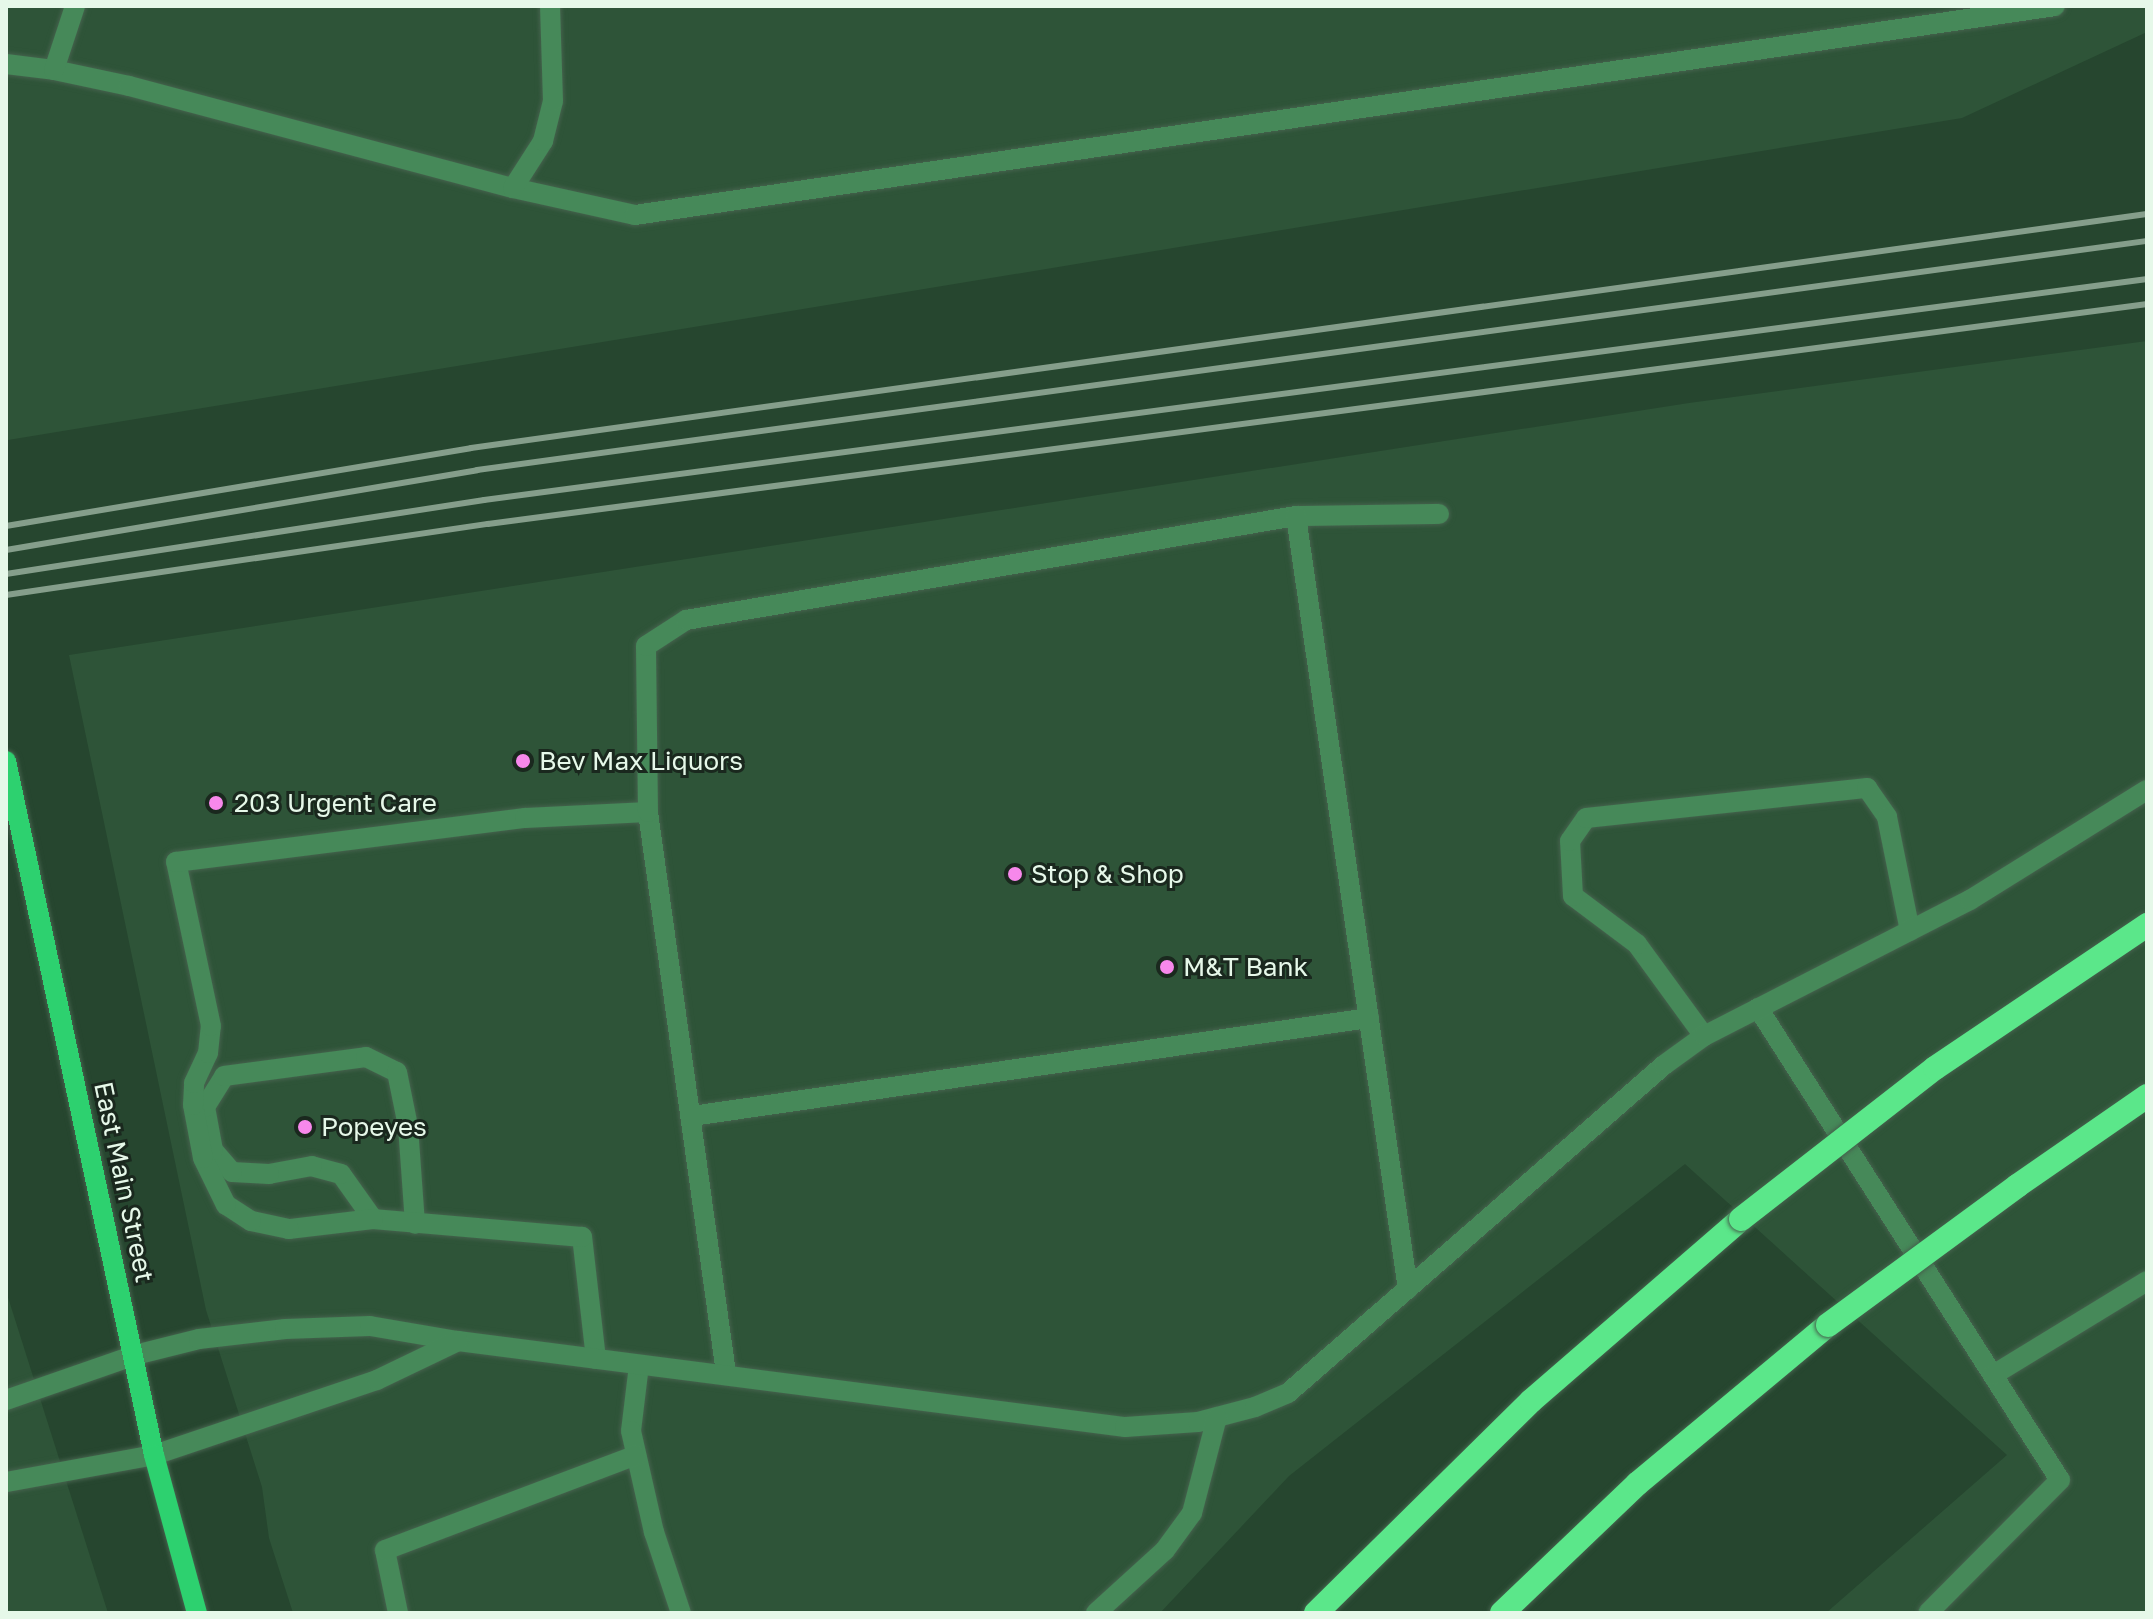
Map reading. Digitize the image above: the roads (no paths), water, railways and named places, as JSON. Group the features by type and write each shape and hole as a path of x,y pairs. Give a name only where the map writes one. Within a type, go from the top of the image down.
{"highway":[{"path":"1316,1613 1531,1401 1741,1219 1948,1059 2147,925"},
{"path":"1502,1613 1658,1465 1828,1325 2005,1194 2147,1096"}],"main road":[{"name":"East Main Street","path":"6,761 154,1455 197,1613"}],"lane":[{"path":"54,70 75,6"},
{"path":"513,188 543,141 553,101 550,6"},
{"path":"6,64 54,70 513,188 635,215 2055,6"},
{"path":"726,1373 648,812 646,646 686,620 1296,516 1439,514"},
{"path":"1296,516 1408,1289"},
{"path":"1704,1036 1637,944 1573,896 1570,841 1586,818 1867,788 1887,817 1910,931"},
{"path":"6,1400 135,1355 199,1339 285,1329 370,1326 458,1341 726,1373 1125,1427 1198,1422 1217,1417 1288,1393 1664,1065 1704,1036 1970,900 2147,790"},
{"path":"596,1359 582,1237 373,1219 289,1229 240,1217 226,1205 203,1158 193,1105 194,1083 208,1053 211,1026 176,862 525,818 648,812"},
{"path":"1758,1008 2060,1480 1928,1613"},
{"path":"692,1116 1369,1018"},
{"path":"373,1219 341,1174 312,1166 269,1174 232,1172 213,1150 205,1107 224,1076 366,1057 397,1072 408,1126 415,1224"},
{"path":"1993,1375 2147,1281"},
{"path":"6,1482 154,1455 377,1380 458,1341"},
{"path":"639,1365 631,1431 654,1532 681,1613"},
{"path":"1096,1613 1165,1550 1192,1513 1217,1417"},
{"path":"398,1613 385,1550 636,1455"}],"railway":[{"path":"6,526 471,448 2147,214"},
{"path":"6,550 477,470 2147,241"},
{"path":"6,574 484,500 2147,279"},
{"path":"6,595 488,524 2147,304"}],"place":[{"name":"Bev Max Liquors","path":"523,761"},
{"name":"203 Urgent Care","path":"216,803"},
{"name":"Stop & Shop","path":"1015,874"},
{"name":"M&T Bank","path":"1167,967"},
{"name":"Popeyes","path":"305,1127"}]}
